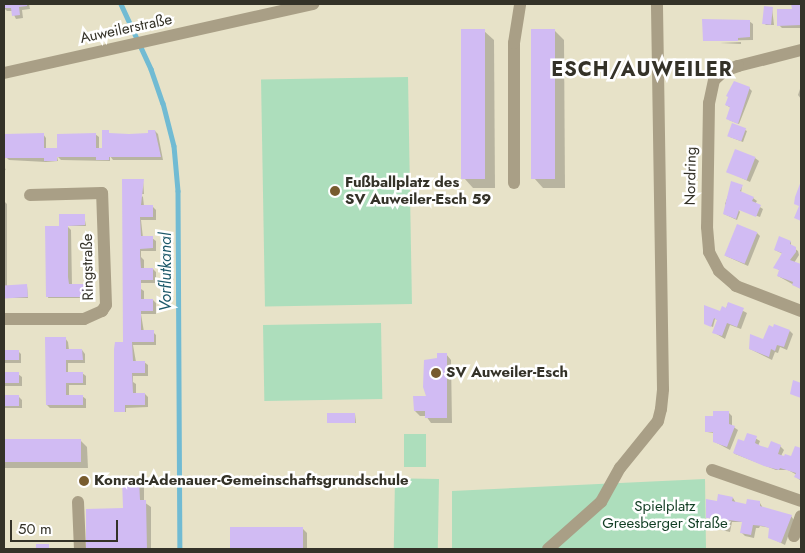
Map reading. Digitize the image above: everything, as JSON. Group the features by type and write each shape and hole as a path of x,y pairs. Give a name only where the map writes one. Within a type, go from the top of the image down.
{"street":[{"name":"Auweilerstraße","path":"4,72 313,4"},
{"path":"514,183 514,44 520,4"},
{"path":"548,549 601,502 620,468 658,421 661,409 663,389 656,4"},
{"name":"Nordring","path":"801,50 738,66 724,71 714,80 709,103 707,226 709,252 720,271 736,286 801,311"},
{"name":"Ringstraße","path":"4,319 84,319 102,311 106,305 102,193 30,195"},
{"path":"712,470 801,501"},
{"path":"78,502 80,549"},
{"path":"794,536 801,516"}],"green space":[{"name":"Fußballplatz des SV Auweiler-Esch 59","path":"408,77 412,304 265,307 261,80"},
{"path":"381,323 382,399 264,401 263,325"},
{"path":"404,434 426,434 426,467 404,467"},
{"path":"395,478 439,479 438,549 394,548"},
{"name":"Spielplatz Greesberger Straße","path":"705,479 706,549 452,549 452,491"}],"building":[{"path":"4,4 27,4 27,6 19,7 20,15 12,16 11,8 4,8"},
{"path":"791,4 801,4 801,25 777,26 777,9 792,9"},
{"path":"764,6 773,7 771,25 762,24"},
{"path":"702,19 750,20 750,37 738,38 738,41 703,41"},
{"path":"461,29 485,29 485,179 461,179"},
{"path":"531,29 555,29 555,179 531,179"},
{"path":"734,81 750,87 738,124 726,119 730,107 725,105 728,97 726,96"},
{"path":"732,123 746,128 741,141 727,136"},
{"path":"102,130 109,130 109,133 129,134 148,133 148,130 155,130 161,157 109,157 109,160 96,160 96,157 57,157 57,161 44,161 44,158 5,158 5,134 44,133 44,148 57,148 57,134 96,133 96,148 102,148"},
{"path":"735,149 756,157 747,180 726,172"},
{"path":"122,179 144,179 141,205 153,205 153,217 140,217 141,236 153,236 153,248 140,249 140,255 141,268 153,268 153,280 141,280 141,299 153,299 153,311 141,311 141,330 154,330 154,342 132,342 133,361 145,361 145,373 132,373 133,393 145,393 145,405 125,405 125,412 114,412 114,349 115,342 123,342"},
{"path":"731,181 743,185 740,191 754,197 752,201 761,205 756,217 739,210 736,219 723,214"},
{"path":"801,181 801,221 794,218 799,206 794,204"},
{"path":"59,214 85,214 85,225 68,226 68,277 69,284 85,284 85,297 46,297 45,226 59,226"},
{"path":"737,224 757,232 745,264 724,256"},
{"path":"779,236 791,241 790,244 796,247 796,252 790,260 801,264 801,289 792,285 793,282 777,276 779,270 773,268 782,253 774,250"},
{"path":"27,284 28,297 5,299 4,286"},
{"path":"728,302 744,308 737,327 727,323 722,336 712,333 717,320 714,318 711,327 704,324 704,305 720,311 722,306 726,308"},
{"path":"774,324 790,330 784,347 777,345 775,351 771,349 769,357 749,349 750,334 763,339 769,325 773,327"},
{"path":"45,337 66,337 66,349 82,349 83,360 66,360 66,372 83,372 83,383 66,383 66,395 83,395 83,405 46,405"},
{"path":"4,350 19,350 19,360 4,360"},
{"name":"SV Auweiler-Esch","path":"437,353 447,353 447,418 425,418 425,411 414,411 413,396 426,396 423,387 424,360 437,358"},
{"path":"4,372 19,372 19,383 4,383"},
{"path":"793,380 801,383 801,398 790,394"},
{"path":"4,395 19,395 19,406 4,406"},
{"path":"713,411 729,411 729,424 735,426 727,447 713,442 713,432 705,432 705,416 713,416"},
{"path":"327,413 355,413 355,423 327,423"},
{"path":"747,433 757,436 755,443 761,446 768,448 771,441 781,445 778,454 784,456 785,454 791,456 795,446 801,448 801,480 794,477 796,473 764,466 733,453 738,439 744,441"},
{"path":"4,439 81,439 81,462 4,462"},
{"path":"122,479 139,479 140,500 146,500 147,549 86,549 86,509 123,508"},
{"path":"718,494 733,497 732,501 746,504 747,499 760,501 760,506 792,515 781,543 768,538 769,528 763,526 753,525 751,535 740,533 742,522 729,520 727,529 712,526 714,519 706,518 706,499 717,501"},
{"path":"230,527 303,527 303,549 230,549"},
{"path":"36,544 49,544 49,549 36,549"}],"waterway":[{"name":"Vorflutkanal","path":"121,4 151,69 163,103 174,146 178,191 180,549"}],"place":[{"name":"Fußballplatz des SV Auweiler-Esch 59","path":"335,191"},
{"name":"SV Auweiler-Esch","path":"436,373"},
{"name":"Konrad-Adenauer-Gemeinschaftsgrundschule","path":"84,481"}],"district":[{"name":"ESCH/AUWEILER","path":"642,69"}]}
